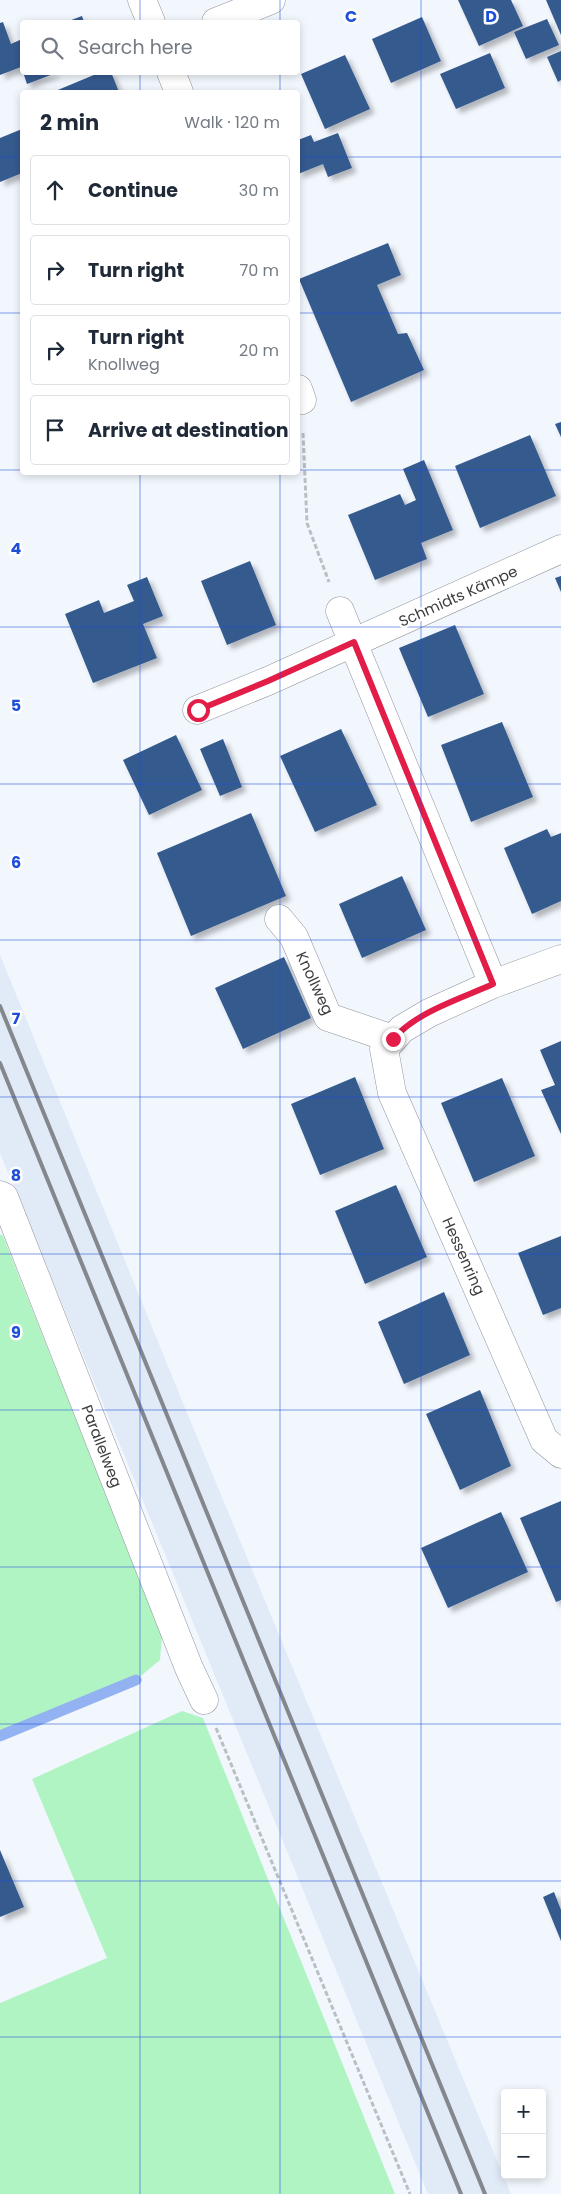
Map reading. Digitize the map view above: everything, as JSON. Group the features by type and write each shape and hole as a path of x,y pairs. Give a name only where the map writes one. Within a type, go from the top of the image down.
{"street":[{"path":"142,0 150,20"},
{"path":"221,20 271,0"},
{"path":"172,75 178,90"},
{"name":"Schmidts Kämpe","path":"198,710 268,681 561,549"},
{"path":"340,611 493,984"},
{"name":"Knollweg","path":"279,919 294,937 328,1017 388,1044"},
{"path":"388,1044 402,1029 430,1013 493,984 561,959"},
{"name":"Hessenring","path":"388,1044 392,1092 544,1440 561,1454"},
{"name":"Parallelweg","path":"0,1194 4,1196 185,1659 204,1700"}],"path":[{"path":"300,395 307,523 340,611"},
{"path":"204,1700 410,2194"}],"shaded area":[{"path":"0,955 190,1420 501,2170 501,2179 505,2179 511,2194 428,2194 0,1153"}],"green space":[{"path":"0,1234 3,1236 162,1636 160,1660 136,1680 0,1736"},
{"path":"182,1711 203,1718 395,2194 0,2194 0,2003 107,1958 32,1779"}],"building":[{"path":"458,0 511,0 523,26 479,46"},
{"path":"546,0 561,0 561,35"},
{"path":"82,16 83,20 71,20"},
{"path":"422,17 441,61 391,83 372,39"},
{"path":"547,19 559,45 526,59 514,32"},
{"path":"3,22 11,44 20,40 20,67 0,75 0,23"},
{"path":"561,51 561,80 558,82 547,57"},
{"path":"490,53 505,88 456,109 440,74"},
{"path":"345,55 370,109 325,129 301,74"},
{"path":"24,75 51,75 27,84"},
{"path":"94,75 112,75 118,90 58,90"},
{"path":"20,130 20,174 0,182 0,138"},
{"path":"338,133 352,168 328,177 323,164 300,173 300,139 311,135 314,142"},
{"path":"388,243 401,275 377,285 398,334 407,333 424,370 351,402 300,279"},
{"path":"561,422 561,437 555,424"},
{"path":"530,435 556,496 480,528 455,466"},
{"path":"424,460 453,530 421,543 427,559 375,580 348,515 400,494 405,505 416,500 403,469"},
{"path":"250,561 276,625 227,645 201,581"},
{"path":"561,576 561,592 555,578"},
{"path":"147,577 163,616 143,624 157,658 93,683 65,614 99,600 104,613 134,601 127,585"},
{"path":"455,625 484,694 428,717 399,648"},
{"path":"502,722 533,797 471,822 441,745"},
{"path":"341,729 377,805 315,832 280,756"},
{"path":"176,735 202,790 149,815 123,760"},
{"path":"223,739 242,787 220,796 200,749"},
{"path":"251,813 286,896 191,936 157,853"},
{"path":"547,829 551,837 561,833 561,901 532,914 504,848"},
{"path":"402,876 426,930 362,958 339,904"},
{"path":"284,957 311,1018 243,1049 215,988"},
{"path":"561,1041 561,1134 541,1090 555,1085 540,1050"},
{"path":"355,1077 384,1149 320,1175 291,1104"},
{"path":"502,1078 535,1156 474,1182 441,1103"},
{"path":"396,1185 427,1257 365,1284 335,1211"},
{"path":"561,1236 561,1308 543,1315 518,1253"},
{"path":"444,1292 470,1355 404,1384 378,1322"},
{"path":"480,1390 511,1466 460,1490 426,1414"},
{"path":"561,1501 561,1600 556,1602 520,1518"},
{"path":"501,1512 528,1572 448,1608 421,1548"},
{"path":"0,1850 24,1907 0,1917"},
{"path":"554,1892 561,1910 561,1941 543,1897"}],"waterway":[{"path":"0,1736 136,1680"}],"railway":[{"path":"0,1006 485,2194"},
{"path":"0,1063 461,2194"}],"route":[{"path":"198,710 354,642 493,984 430,1013 402,1029 393,1039"}]}
